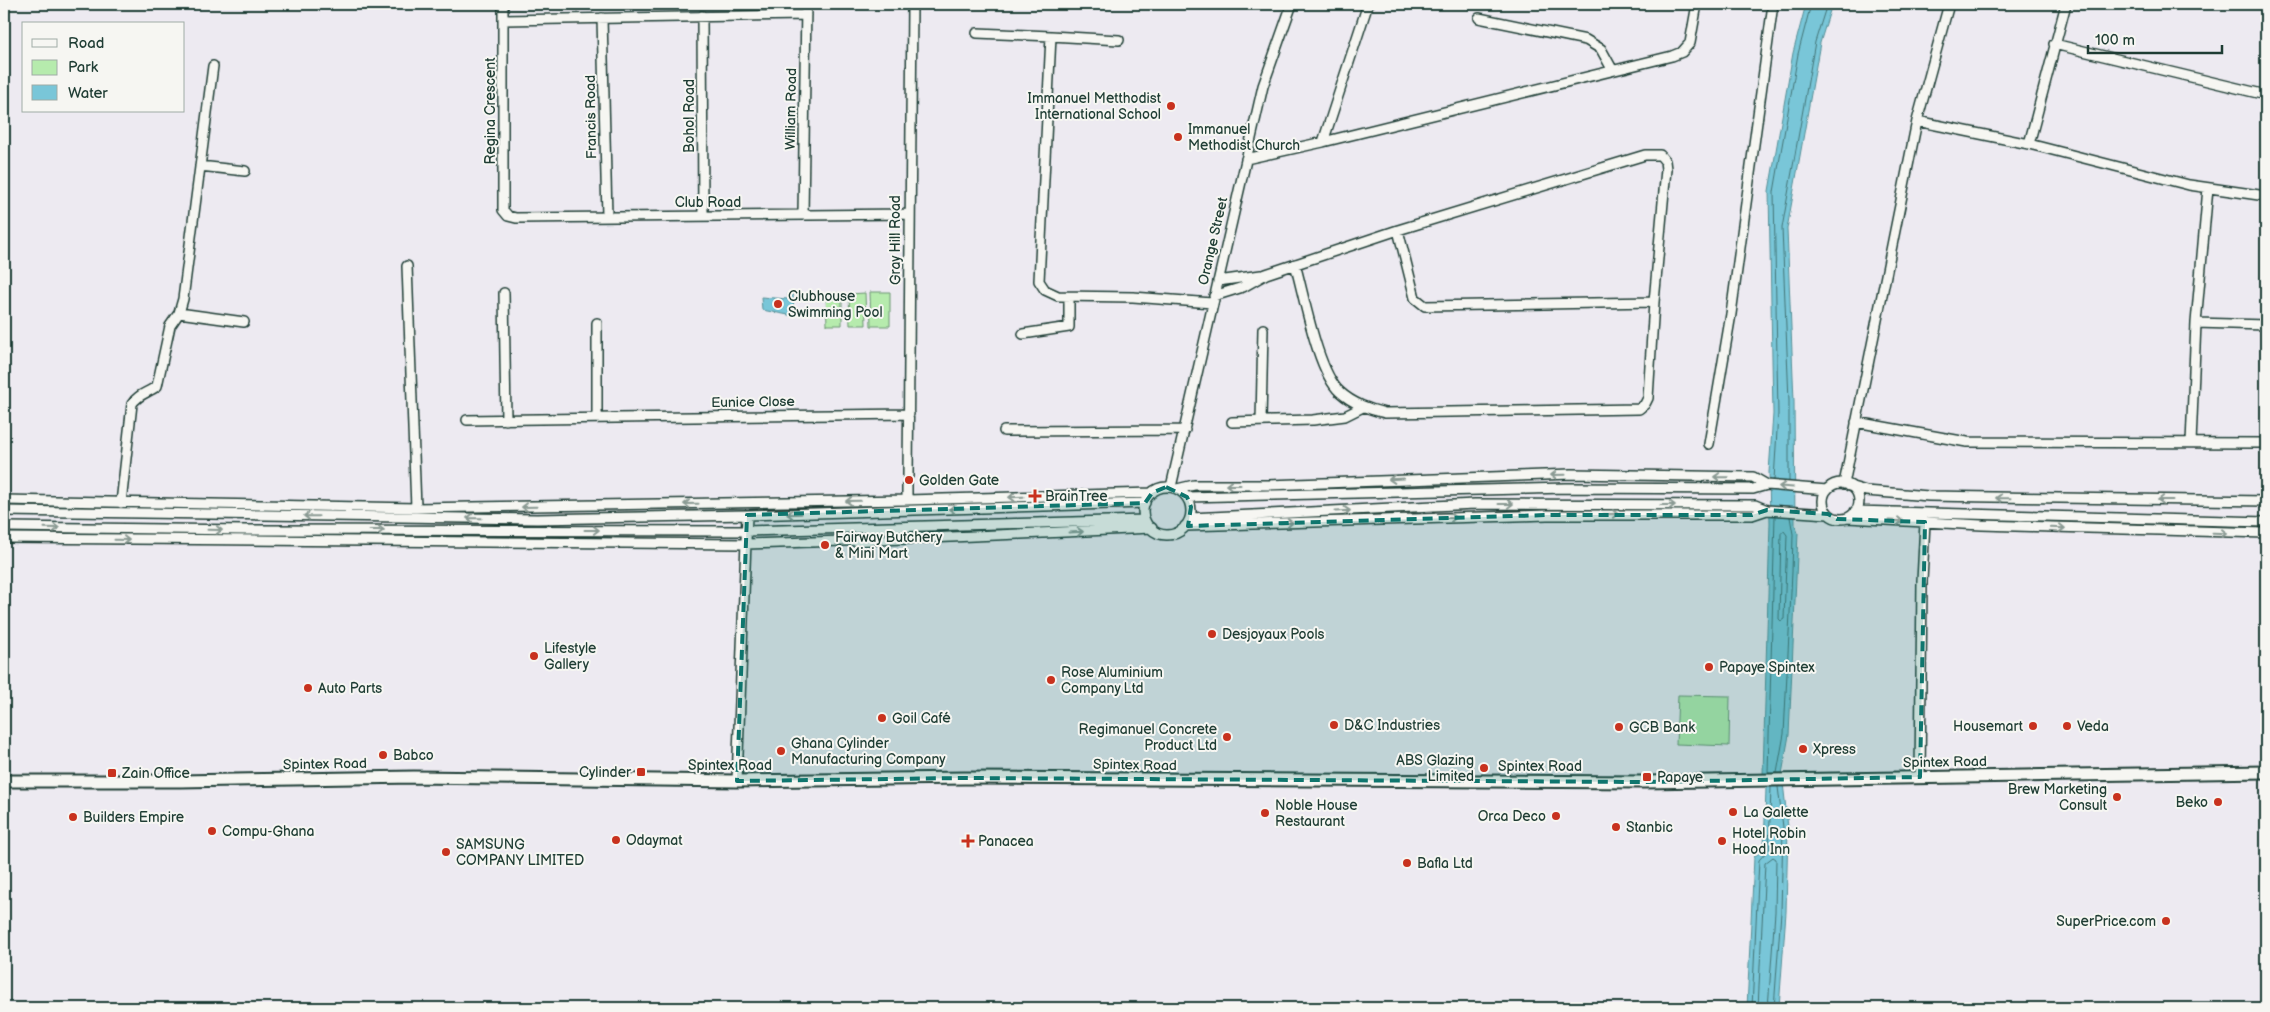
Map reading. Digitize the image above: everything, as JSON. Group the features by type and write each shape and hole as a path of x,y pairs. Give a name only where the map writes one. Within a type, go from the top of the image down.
{"main road":[{"name":"Spintex Road","path":"4,781 181,781 414,777 737,781 964,778 1430,782 1761,781 2266,772"}],"street":[{"name":"Regina Crescent","path":"503,4 503,210 508,216"},
{"name":"William Road","path":"803,215 806,4"},
{"name":"Gray Hill Road","path":"907,500 912,4"},
{"name":"Orange Street","path":"1174,488 1213,300 1263,86 1292,4"},
{"path":"1323,142 1368,4"},
{"path":"1246,159 1323,142 1612,69 1672,56 1687,48 1690,43 1696,4"},
{"path":"1709,444 1732,314 1773,4"},
{"path":"1847,485 1856,422 1917,120 1949,4"},
{"path":"2029,144 2066,4"},
{"name":"Bohol Road","path":"702,16 703,216"},
{"path":"504,20 806,16"},
{"name":"Francis Road","path":"602,18 607,216"},
{"path":"1479,18 1586,40 1601,49 1612,69"},
{"path":"977,33 1119,40"},
{"path":"1051,36 1039,281 1045,290 1058,296 1213,300 1243,287 1266,274 1295,264 1398,230 1645,155 1660,155 1665,161 1666,169 1654,302 1648,398 1639,409 1385,413 1362,407 1339,391 1327,372 1295,264"},
{"path":"2054,44 2266,95"},
{"path":"121,503 132,404 136,397 150,392 157,386 170,326 179,313 183,299 213,66"},
{"path":"1917,120 2029,144 2208,188 2266,196"},
{"path":"200,166 245,171"},
{"path":"2191,443 2196,323 2208,188"},
{"name":"Club Road","path":"508,216 516,218 909,214"},
{"path":"1398,230 1415,298 1425,306 1654,302"},
{"path":"407,266 416,508"},
{"path":"1218,281 1266,274"},
{"path":"504,293 506,420"},
{"path":"1023,334 1066,329 1069,326 1069,296"},
{"path":"179,313 244,322"},
{"path":"597,323 597,417"},
{"path":"2196,323 2266,325"},
{"path":"1260,421 1263,329"},
{"path":"1232,422 1313,420 1345,416 1362,407"},
{"name":"Eunice Close","path":"467,420 909,414"},
{"path":"1856,422 1967,442 2266,443"},
{"path":"1004,431 1186,430"},
{"path":"1174,488 1187,497 1191,507 1188,522 1177,532 1166,534 1152,528 1145,520 1145,503 1152,493 1161,488 1194,485 1268,485 1571,474 1753,477 1767,485"},
{"path":"1828,514 1823,505 1827,490 1835,484 1847,485 1866,491 1929,496 2266,501"},
{"path":"1187,497 1566,488 1753,489 1767,485 1827,490"},
{"path":"1847,485 1857,494 1858,506 1847,518"},
{"path":"4,500 416,508 907,500 1152,493"},
{"path":"4,511 537,519 747,515 1145,503"},
{"path":"1188,522 1547,515 1752,514 1767,510 1828,514 1837,519 2266,534"},
{"path":"1855,511 2266,522"},
{"path":"737,781 747,515"},
{"path":"4,527 246,530 747,531 1145,520"},
{"path":"1920,777 1922,590 1925,522"},
{"path":"4,538 747,544 1152,528"}],"highlighted area":[{"path":"1166,487 1187,497 1191,507 1188,526 1547,515 1752,515 1767,510 1828,514 1837,519 1925,522 1920,777 1644,782 964,778 737,781 747,515 1145,503 1152,493"}],"green space":[{"path":"870,292 890,292 890,326 871,326"},
{"path":"842,293 842,325 827,325 826,294"},
{"path":"865,293 866,325 850,325 849,294"},
{"path":"1678,695 1730,696 1729,746 1676,744"}],"water":[{"path":"1806,4 1832,4 1820,43 1787,229 1794,401 1795,525 1798,533 1789,735 1782,774 1788,827 1786,912 1779,1008 1747,1008 1754,857 1764,849 1766,788 1763,774 1770,523 1769,472 1773,414 1769,191 1793,53"},
{"name":"Clubhouse Swimming Pool","path":"788,293 793,294 794,316 762,310 761,297 788,299"}],"place":[{"name":"Immanuel Metthodist International School","path":"1171,106"},
{"name":"Immanuel Methodist Church","path":"1178,137"},
{"name":"Clubhouse Swimming Pool","path":"778,304"},
{"name":"Golden Gate","path":"909,480"},
{"name":"BrainTree","path":"1035,496"},
{"name":"Fairway Butchery & Mini Mart","path":"825,545"},
{"name":"Desjoyaux Pools","path":"1212,634"},
{"name":"Lifestyle Gallery","path":"534,656"},
{"name":"Papaye Spintex","path":"1709,667"},
{"name":"Rose Aluminium Company Ltd","path":"1051,680"},
{"name":"Auto Parts","path":"308,688"},
{"name":"Goil Café","path":"882,718"},
{"name":"D&C Industries","path":"1334,725"},
{"name":"Housemart","path":"2033,726"},
{"name":"Veda","path":"2067,726"},
{"name":"GCB Bank","path":"1619,727"},
{"name":"Regimanuel Concrete Product Ltd","path":"1227,737"},
{"name":"Xpress","path":"1803,749"},
{"name":"Ghana Cylinder Manufacturing Company","path":"781,751"},
{"name":"Babco","path":"383,755"},
{"name":"ABS Glazing Limited","path":"1484,768"},
{"name":"Cylinder","path":"641,772"},
{"name":"Zain Office","path":"112,773"},
{"name":"Papaye","path":"1647,777"},
{"name":"Brew Marketing Consult","path":"2117,797"},
{"name":"Beko","path":"2218,802"},
{"name":"La Galette","path":"1733,812"},
{"name":"Noble House Restaurant","path":"1265,813"},
{"name":"Orca Deco","path":"1556,816"},
{"name":"Builders Empire","path":"73,817"},
{"name":"Stanbic","path":"1616,827"},
{"name":"Compu-Ghana","path":"212,831"},
{"name":"Odaymat","path":"616,840"},
{"name":"Panacea","path":"968,841"},
{"name":"Hotel Robin Hood Inn","path":"1722,841"},
{"name":"SAMSUNG COMPANY LIMITED","path":"446,852"},
{"name":"Bafla Ltd","path":"1407,863"},
{"name":"SuperPrice.com","path":"2166,921"}]}
